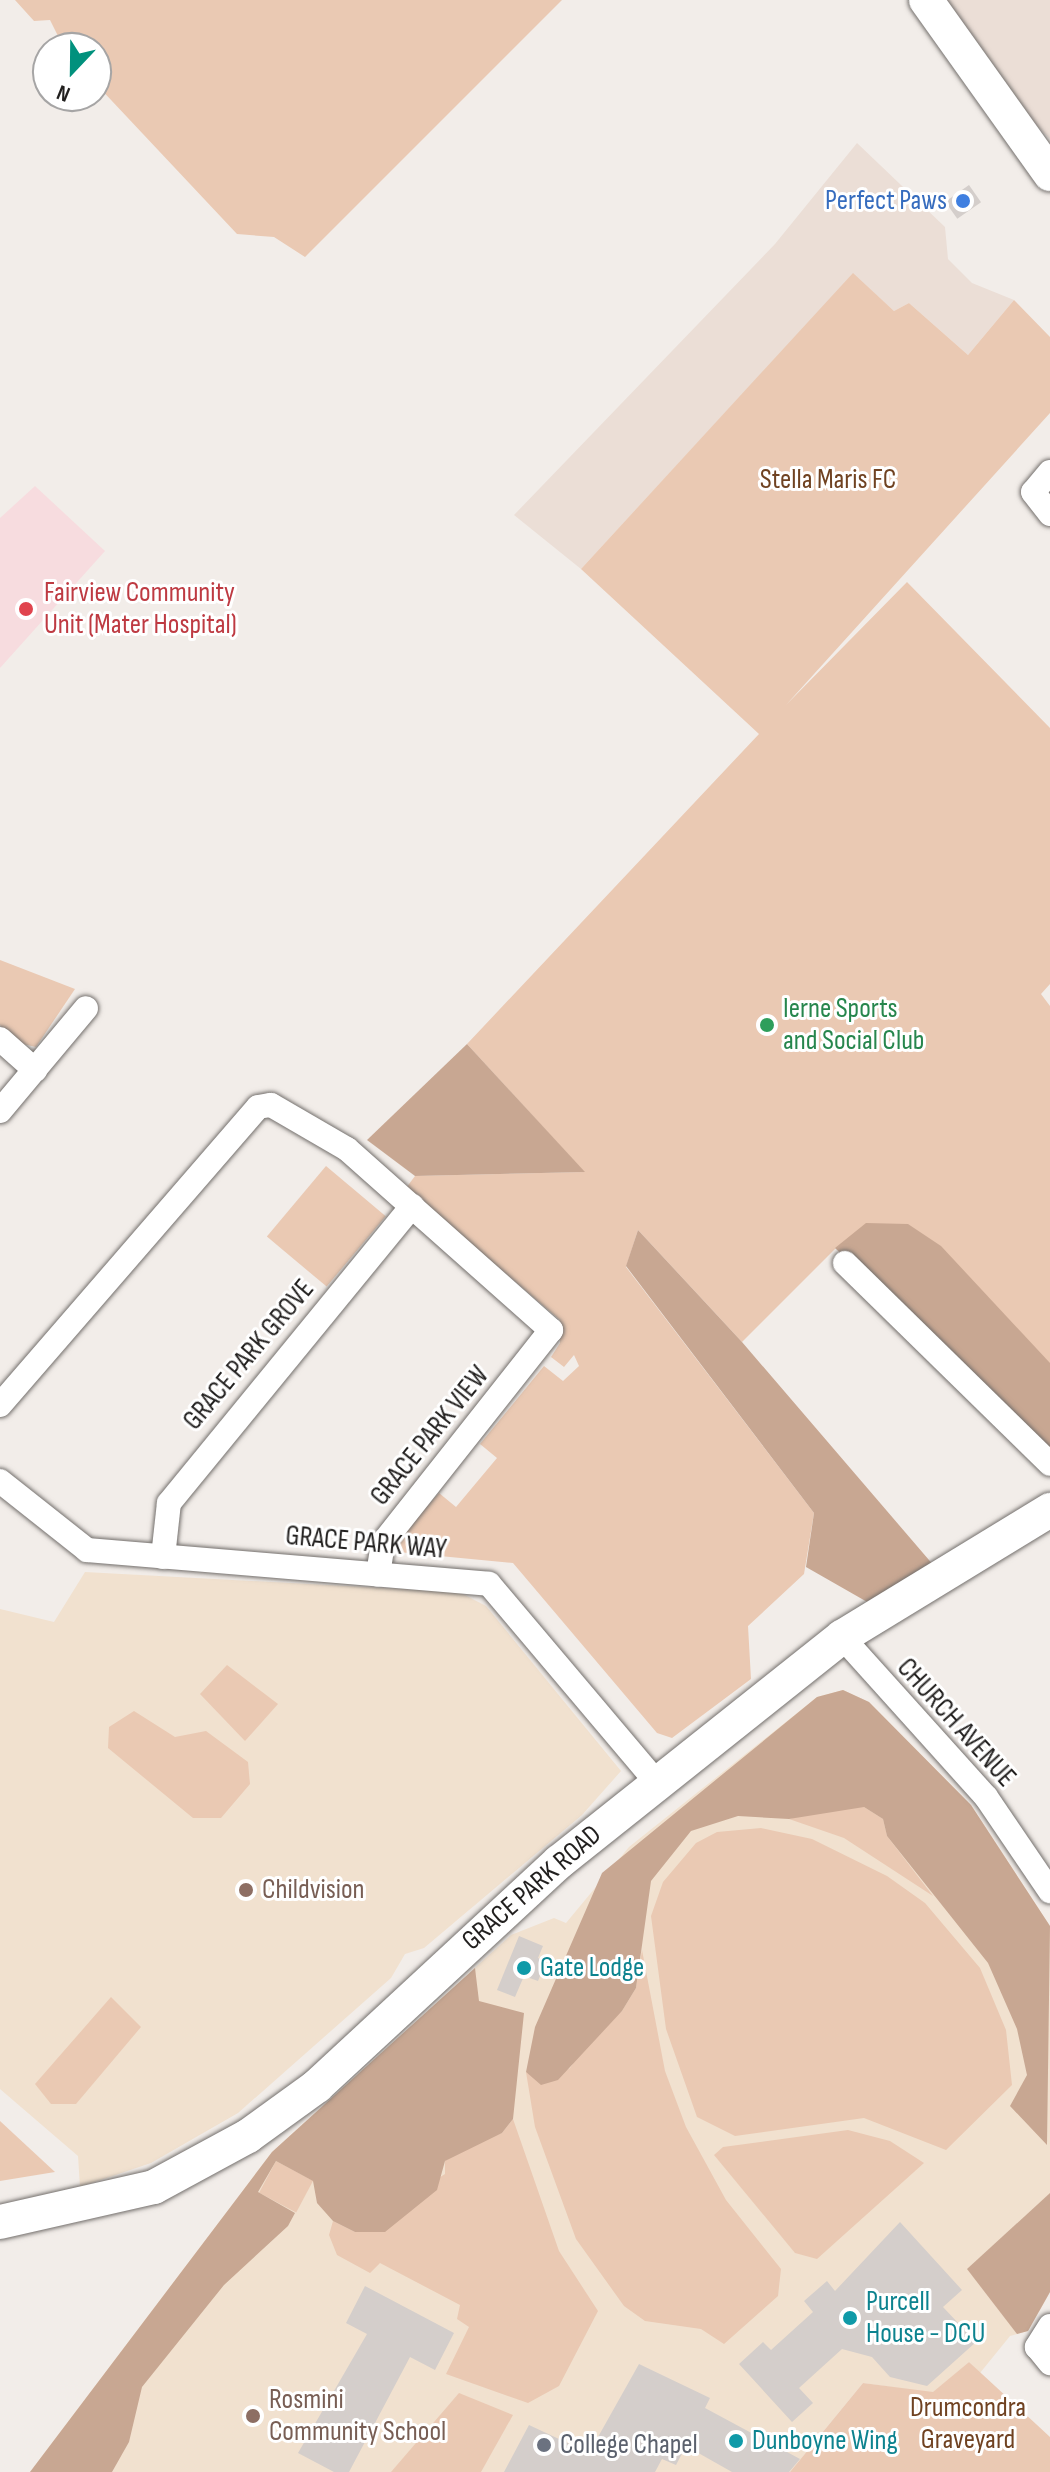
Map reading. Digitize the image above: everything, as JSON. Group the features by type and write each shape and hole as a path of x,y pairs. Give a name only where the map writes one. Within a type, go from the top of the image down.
{"street":[{"path":"926,0 1050,174"},
{"path":"1050,472 1033,492 1050,514"},
{"path":"0,1111 86,1008"},
{"path":"0,1039 35,1070"},
{"path":"0,1405 258,1107 271,1105 335,1140 412,1206"},
{"name":"GRACE PARK VIEW","path":"378,1575 383,1543 545,1342 548,1323 412,1206"},
{"name":"GRACE PARK GROVE","path":"163,1557 169,1503 412,1206"},
{"path":"845,1263 1050,1464"},
{"name":"GRACE PARK WAY","path":"0,1481 87,1550 378,1575 499,1590 657,1783"},
{"name":"GRACE PARK ROAD","path":"0,2222 140,2192 248,2136 317,2086 547,1873 842,1637 1050,1510"},
{"name":"CHURCH AVENUE","path":"842,1637 986,1797 1050,1891"},
{"path":"1043,2355 1050,2326"}],"shaded area":[{"path":"939,0 1050,0 1050,139 1006,94"},
{"path":"857,143 945,227 948,259 972,283 1014,300 968,355 909,303 894,311 853,274 581,569 514,515 775,244"},
{"name":"Fairview Community Unit (Mater Hospital)","path":"35,486 105,551 0,668 0,518"},
{"path":"467,1044 585,1172 415,1176 367,1140"},
{"path":"866,1223 908,1224 941,1246 1050,1363 1050,1452 835,1248"},
{"path":"638,1230 742,1342 935,1567 869,1603 806,1567 814,1513 626,1266"},
{"name":"Childvision","path":"85,1572 459,1592 486,1606 621,1771 582,1815 424,1948 405,1954 391,1978 238,2113 151,2163 80,2187 78,2156 0,2089 0,1609 54,1622"},
{"path":"843,1690 869,1702 971,1805 1050,1926 1050,2292 1028,2331 1010,2336 980,2373 969,2362 933,2393 863,2383 790,2472 30,2472 272,2152 511,1935 554,1918 566,1923 629,1847 817,1697"},
{"path":"843,1690 869,1702 971,1805 1050,1926 1047,2145 1010,2106 1027,2075 1017,2029 988,1963 887,1836 883,1819 864,1807 789,1819 738,1816 691,1831 651,1881 636,1988 622,2011 558,2080 541,2085 526,2072 535,2027 602,1873 817,1697"},
{"path":"475,1968 479,2001 524,2013 513,2119 502,2133 445,2161 437,2190 385,2232 355,2232 333,2221 317,2203 313,2181 276,2161 258,2192 295,2213 288,2226 224,2285 142,2387 129,2442 112,2472 30,2472 272,2152"},
{"path":"1050,2193 1050,2292 1028,2331 1017,2334 967,2269"}],"green space":[{"path":"15,0 562,0 305,257 274,237 237,234 112,101 112,32 56,32 50,20 34,21"},
{"name":"Stella Maris FC","path":"853,273 894,311 909,303 968,355 1014,300 1050,337 1050,413 786,705 907,582 1050,728 1050,984 1041,994 1050,1006 1050,1452 836,1248 742,1342 638,1230 626,1267 814,1513 804,1574 748,1626 751,1679 672,1738 657,1733 513,1563 398,1552 399,1538 439,1493 456,1507 497,1458 480,1444 544,1366 563,1381 579,1366 574,1355 564,1367 551,1357 560,1343 560,1320 406,1188 415,1176 584,1172 467,1044 759,734 581,569"},
{"path":"0,960 75,989 36,1047 14,1042 0,1025"},
{"path":"326,1166 386,1216 327,1287 267,1236"},
{"path":"227,1665 278,1704 245,1741 200,1694"},
{"path":"134,1711 175,1737 206,1731 248,1762 250,1784 221,1818 193,1818 108,1748 109,1727"},
{"path":"837,1807 864,1807 883,1819 887,1836 933,1896 844,1838 789,1819"},
{"path":"761,1828 812,1839 887,1876 925,1903 980,1968 1006,2030 1012,2085 946,2150 864,2118 735,2136 697,2117 666,2029 651,1916 663,1882 696,1843 717,1832"},
{"path":"642,1950 665,2071 686,2127 726,2200 781,2269 778,2296 724,2344 701,2329 645,2321 624,2306 576,2239 535,2127 526,2072 542,2084 570,2068 589,2038 622,2011 636,1988"},
{"path":"111,1997 141,2027 76,2104 51,2104 35,2084"},
{"path":"513,2119 559,2251 598,2311 559,2386 528,2403 446,2374 469,2327 457,2319 460,2305 380,2263 370,2273 337,2255 329,2235 333,2221 355,2232 445,2174 445,2161 463,2147 502,2133"},
{"path":"0,2121 55,2172 0,2181"},
{"path":"848,2130 890,2141 924,2163 817,2259 795,2253 714,2155 723,2147"},
{"path":"276,2161 313,2181 296,2213 259,2193"},
{"name":"Drumcondra Graveyard","path":"969,2362 1050,2437 1050,2472 790,2472 863,2383 933,2392"},
{"path":"459,2393 513,2415 481,2472 391,2472"}],"building":[{"name":"Perfect Paws","path":"969,185 981,202 957,219 945,202"},
{"name":"Gate Lodge","path":"519,1936 543,1946 538,1958 546,1961 538,1981 524,1976 515,1997 497,1990"},
{"name":"Purcell House - DCU","path":"900,2222 962,2290 943,2307 976,2342 927,2386 890,2377 872,2357 842,2349 799,2388 813,2403 792,2422 739,2364 763,2342 771,2350 813,2312 804,2301 827,2281 835,2291"},
{"path":"365,2286 454,2333 435,2370 410,2357 349,2472 334,2472 298,2453 367,2334 346,2323"},
{"path":"639,2364 710,2398 705,2408 800,2459 789,2472 732,2472 686,2446 676,2465 662,2459 655,2472 504,2472 529,2425 589,2453"}],"place":[{"name":"Perfect Paws","path":"963,201"},
{"name":"Fairview Community Unit (Mater Hospital)","path":"26,609"},
{"name":"Ierne Sports and Social Club","path":"767,1025"},
{"name":"Childvision","path":"246,1890"},
{"name":"Gate Lodge","path":"524,1968"},
{"name":"Purcell House - DCU","path":"850,2318"},
{"name":"Rosmini Community School","path":"253,2416"},
{"name":"Dunboyne Wing","path":"736,2441"},
{"name":"College Chapel","path":"544,2445"}]}
